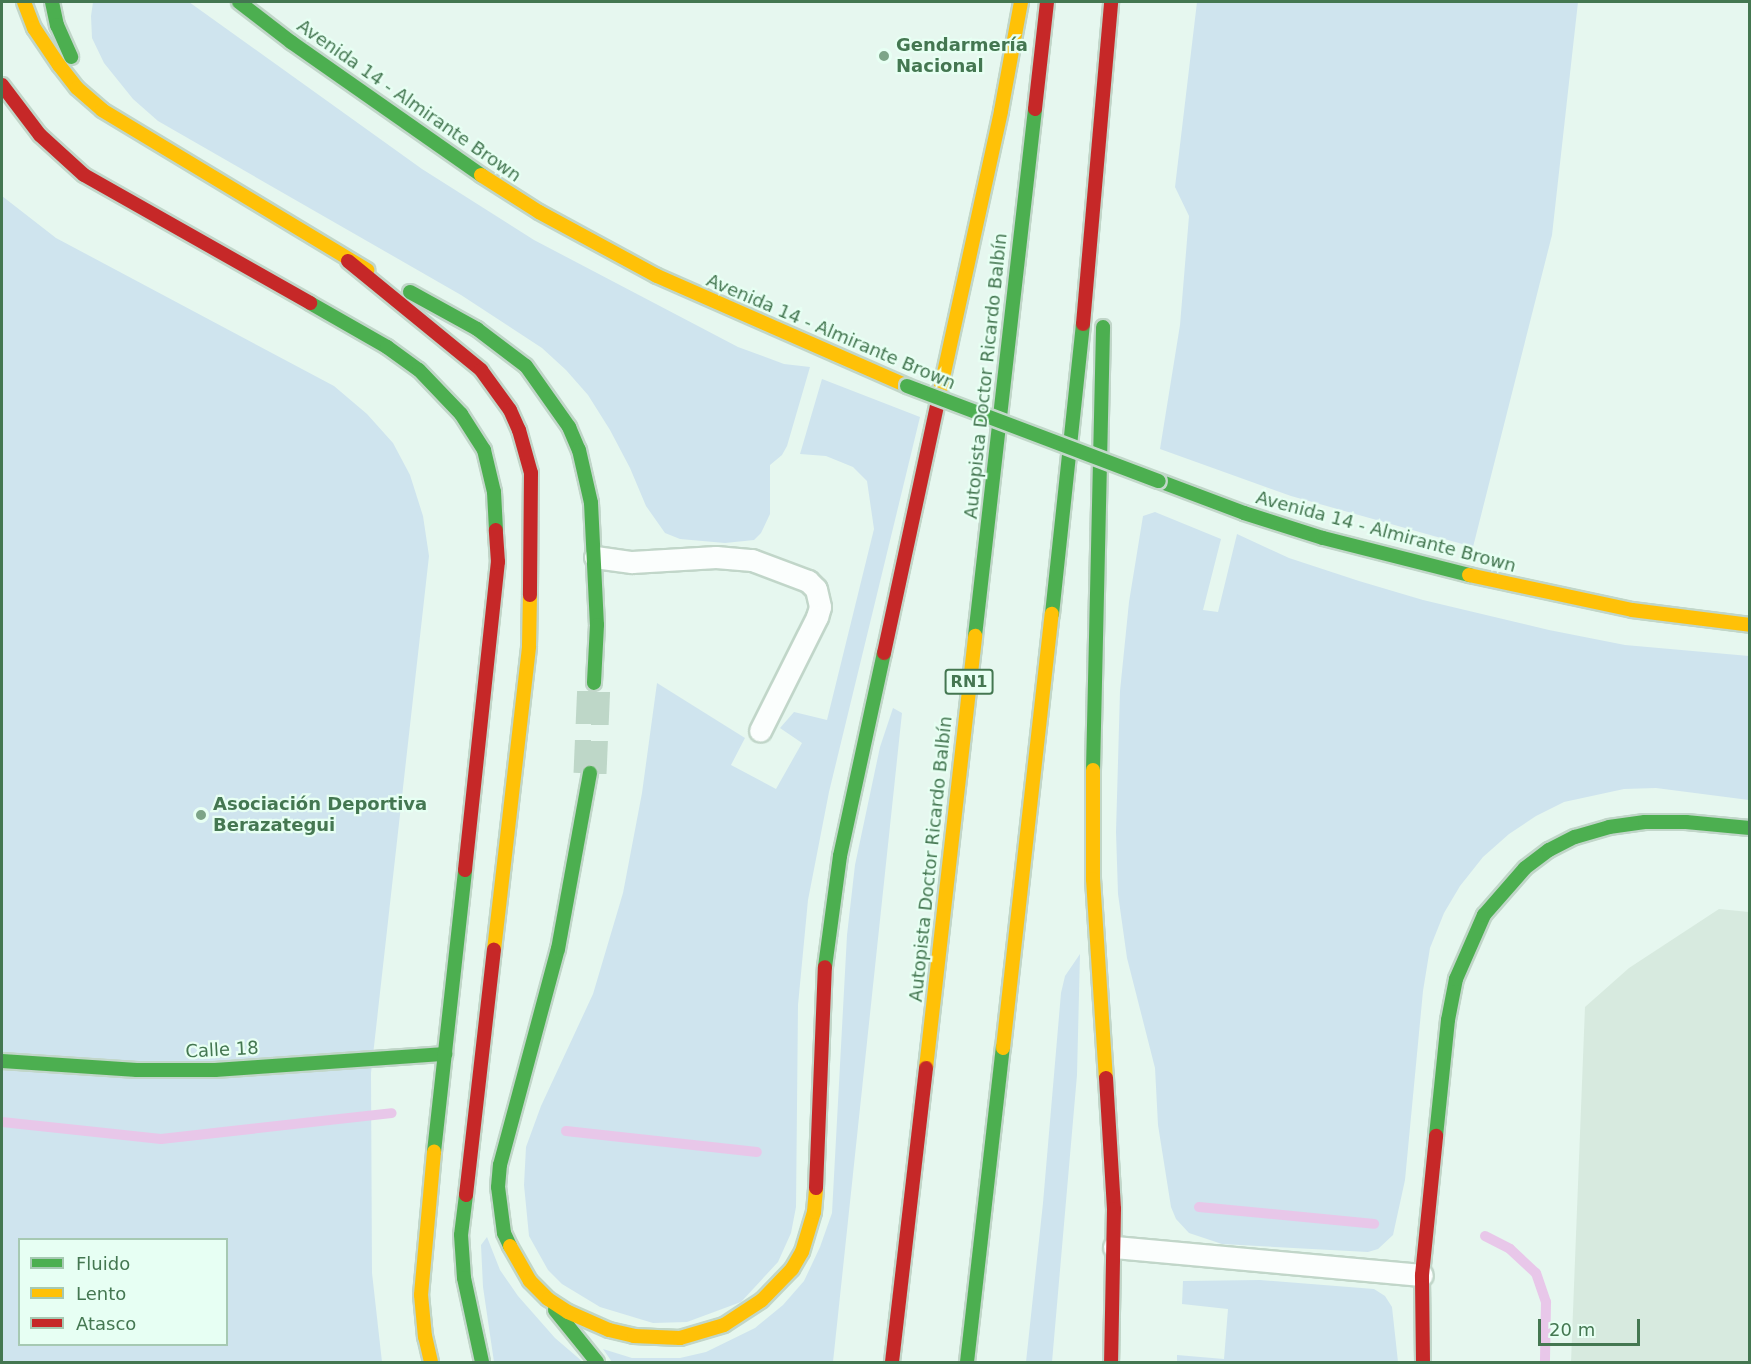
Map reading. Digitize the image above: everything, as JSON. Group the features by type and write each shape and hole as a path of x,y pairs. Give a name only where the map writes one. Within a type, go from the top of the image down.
{"main road":[{"path":"24,2 34,28 68,77 90,99 120,123 348,261 477,329 526,366 569,427 579,450 591,503 595,557 594,683"},
{"path":"52,2 57,25 68,53 84,78 120,123"},
{"name":"Avenida 14 - Almirante Brown","path":"239,2 291,42 450,154 539,212 657,276 907,386 1244,513 1323,538 1480,578 1632,610 1749,625"},
{"path":"531,1281 548,1299 568,1312 609,1330 634,1336 680,1338 705,1333 745,1314 778,1286 802,1252 814,1212 818,1183 826,950 840,856 1001,111 1021,2"},
{"name":"Autopista Doctor Ricardo Balbín","path":"892,1362 1047,2"},
{"path":"1106,228 1111,2"},
{"path":"966,1362 1080,364 1111,2"},
{"path":"4,81 18,108 58,153 84,175 387,347 419,370 461,414 484,450 494,492 498,562 445,1054 422,1295 425,1337 431,1362"},
{"path":"348,261 481,370 510,410 523,439 531,473 529,646 461,1235 464,1278 482,1362"},
{"path":"1103,312 1092,802 1093,879 1109,1106 1114,1248 1111,1361"},
{"path":"590,774 581,834 558,949 501,1165 498,1187 504,1233 515,1258 597,1362"},
{"path":"1423,1362 1422,1275 1448,1020 1456,979 1484,915 1525,868 1549,850 1575,837 1609,827 1645,822 1686,822 1749,828"},
{"name":"Calle 18","path":"2,1061 137,1070 215,1070 445,1054"}],"lane":[{"path":"595,557 632,562 716,557 752,560 808,581 816,589 820,607 817,617 759,731"},
{"path":"1114,1248 1422,1275"}],"shaded area":[{"path":"93,2 189,2 422,169 534,240 738,347 784,364 810,367 787,446 782,455 770,465 770,514 761,533 754,540 725,543 680,539 665,533 646,506 630,468 610,430 588,395 566,370 542,348 461,295 158,121 133,99 104,63 92,38"},
{"path":"1197,2 1578,2 1552,235 1473,547 1291,496 1160,449 1180,325 1189,216 1175,187"},
{"name":"Asociación Deportiva Berazategui","path":"2,196 56,238 334,386 367,414 393,443 410,475 423,516 429,556 371,1073 372,1273 382,1362 2,1362"},
{"path":"822,379 920,417 829,792 808,900 798,1005 796,1207 791,1233 778,1262 741,1302 687,1322 653,1323 600,1307 562,1284 548,1270 529,1236 524,1185 526,1147 541,1106 593,994 623,893 642,793 657,683 745,738 731,765 776,789 802,743 780,728 794,712 827,720 874,529 867,481 853,467 826,456 800,454"},
{"path":"1155,512 1221,539 1203,610 1218,612 1237,534 1289,558 1423,600 1549,630 1625,645 1749,656 1749,800 1656,788 1624,789 1564,802 1536,816 1509,834 1483,857 1460,886 1444,913 1430,948 1423,991 1405,1180 1393,1235 1378,1249 1368,1252 1222,1244 1189,1233 1176,1219 1171,1207 1158,1125 1155,1068 1127,958 1118,894 1116,832 1120,691 1129,602 1143,516"},
{"path":"893,708 902,713 833,1362 612,1362 603,1349 632,1358 680,1358 706,1352 755,1328 783,1305 804,1281 820,1247 832,1213 847,935 855,865 880,747"},
{"path":"1719,909 1749,912 1749,1362 1571,1362 1585,1007 1629,968"},
{"path":"1080,954 1077,1075 1052,1362 1026,1362 1043,1203 1061,993 1065,976"},
{"path":"487,1237 500,1270 518,1296 555,1338 583,1362 494,1362 483,1287 481,1245"},
{"path":"1260,1280 1374,1289 1385,1296 1392,1307 1398,1362 1177,1362 1177,1355 1224,1359 1228,1309 1182,1304 1183,1281"}],"waterway":[{"path":"2,1122 161,1139 392,1113"},
{"path":"566,1131 757,1152"},
{"path":"1199,1207 1374,1224"},
{"path":"1485,1236 1510,1249 1536,1273 1546,1302 1545,1362"}],"tunnel":[{"path":"590,773 594,683"}],"traffic: fast":[{"path":"52,2 57,25 71,57"},
{"path":"239,2 291,42 481,175"},
{"path":"975,636 1035,109"},
{"path":"410,292 477,329 526,366 569,427 579,450 591,503 597,625 594,683"},
{"path":"310,303 387,347 419,370 461,414 484,450 494,492 496,530"},
{"path":"1052,614 1083,324"},
{"path":"1093,770 1103,327"},
{"path":"907,386 1159,481"},
{"path":"1159,481 1244,513 1323,538 1469,575"},
{"path":"825,967 840,856 884,653"},
{"path":"510,1246 504,1233 498,1187 500,1165 558,949 590,773"},
{"path":"1436,1136 1448,1020 1456,979 1484,915 1525,868 1549,850 1575,837 1609,827 1645,822 1686,822 1750,828"},
{"path":"434,1152 465,870"},
{"path":"967,1362 1003,1048"},
{"path":"2,1061 137,1070 215,1070 445,1054"},
{"path":"466,1195 461,1235 464,1278 482,1362"},
{"path":"555,1310 597,1362"}],"traffic: slow":[{"path":"24,2 34,28 59,65 77,88 102,110 367,270"},
{"path":"937,405 1001,111 1021,2"},
{"path":"481,175 539,212 657,276 907,386"},
{"path":"1469,575 1632,610 1750,625"},
{"path":"494,950 529,646 530,595"},
{"path":"1003,1048 1052,614"},
{"path":"926,1068 975,636"},
{"path":"1093,770 1093,879 1106,1078"},
{"path":"431,1362 425,1337 421,1295 434,1152"},
{"path":"510,1246 530,1281 548,1299 568,1312 609,1330 634,1336 680,1338 724,1325 762,1300 792,1269 802,1252 814,1212 816,1188"}],"traffic: jam":[{"path":"1035,109 1047,2"},
{"path":"1083,324 1111,2"},
{"path":"2,85 40,135 84,175 310,303"},
{"path":"348,261 481,370 510,410 519,430 531,473 530,595"},
{"path":"884,653 937,405"},
{"path":"465,870 498,562 496,530"},
{"path":"466,1195 494,950"},
{"path":"816,1188 825,967"},
{"path":"892,1362 926,1068"},
{"path":"1106,1078 1114,1209 1111,1361"},
{"path":"1423,1362 1422,1275 1436,1136"}],"place":[{"name":"Gendarmería Nacional","path":"884,56"},
{"name":"Asociación Deportiva Berazategui","path":"201,815"}]}
